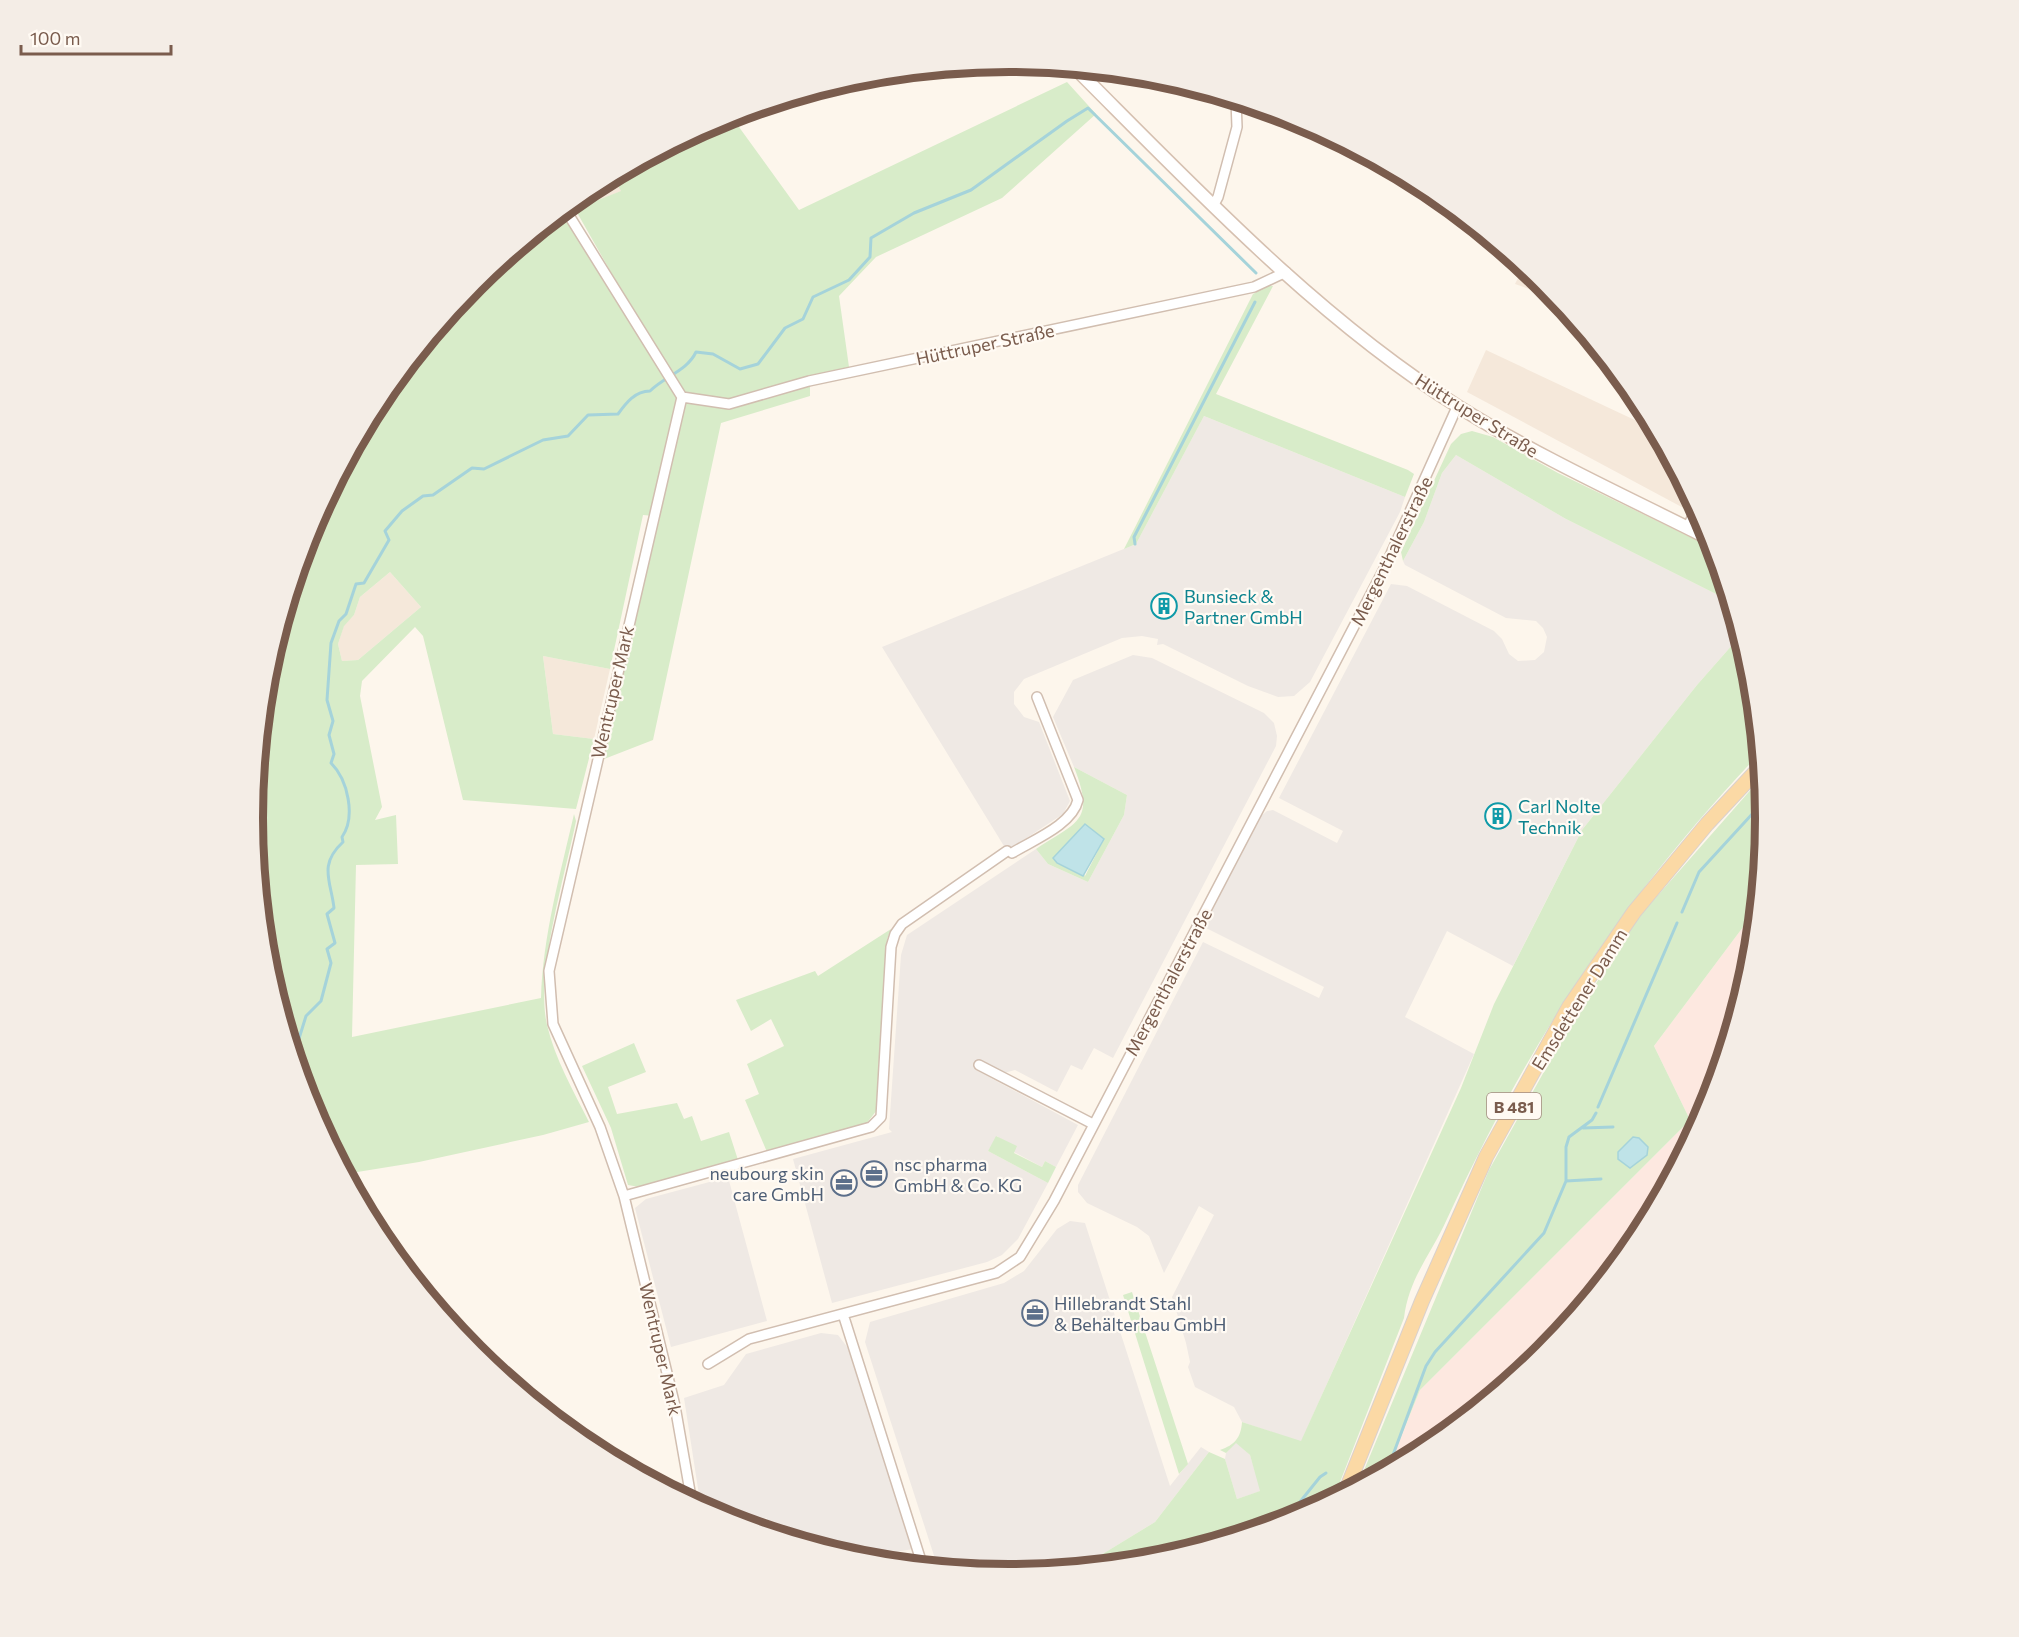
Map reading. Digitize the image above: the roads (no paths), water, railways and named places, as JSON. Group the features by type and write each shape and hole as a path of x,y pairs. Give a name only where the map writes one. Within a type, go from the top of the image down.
{"main road":[{"name":"Hüttruper Straße","path":"1083,76 1213,206 1372,345 1457,407 1572,472 1699,533"},
{"name":"Emsdettener Damm","path":"1349,1483 1422,1301 1486,1157 1569,1007 1634,912 1707,824 1754,773"}],"street":[{"path":"1213,206 1238,127 1237,108"},
{"path":"569,216 682,397"},
{"name":"Hüttruper Straße","path":"682,397 729,404 809,381 1254,287 1286,272"},
{"name":"Wentruper Mark","path":"682,397 549,971 553,1024 600,1127 624,1196 675,1406 690,1493"},
{"name":"Mergenthalerstraße","path":"708,1365 749,1339 996,1273 1020,1257 1054,1201 1380,578 1457,407"},
{"path":"1688,527 1692,517"},
{"path":"624,1196 871,1127 881,1117 891,946 895,934 902,924 1009,852 1068,818 1076,808 1078,800 1037,697"},
{"path":"979,1065 1093,1124"},
{"path":"843,1314 921,1560"}],"water":[{"path":"1085,824 1104,839 1083,876 1057,863 1053,858"},
{"path":"1633,1137 1639,1138 1648,1147 1647,1155 1630,1168 1618,1159 1618,1152"}],"waterway":[{"path":"298,1042 306,1016 321,1001 331,963 327,949 335,943 327,914 334,908 328,866 335,850 343,842 342,837 349,819 346,789 331,763 334,754 329,735 333,721 327,700 331,643 339,621 346,614 356,584 364,583 389,540 385,531 402,511 423,496 433,495 472,468 484,469 543,440 568,436 588,415 618,414 635,395 650,391 687,364 696,352 713,354 740,369 758,364 785,328 803,319 813,297 849,280 870,257 871,238 914,213 971,190 1088,108 1256,273"},
{"path":"1135,544 1134,537 1255,302"},
{"path":"1682,912 1699,872 1756,810"},
{"path":"1598,1107 1677,923"},
{"path":"1391,1460 1426,1366 1435,1352 1544,1233 1566,1181 1566,1147 1569,1137 1592,1120 1596,1113"},
{"path":"1583,1128 1613,1127"},
{"path":"1566,1181 1601,1179"},
{"path":"1295,1508 1320,1477 1326,1473"}],"place":[{"name":"Bunsieck & Partner GmbH","path":"1164,606"},
{"name":"Carl Nolte Technik","path":"1498,816"},
{"name":"nsc pharma GmbH & Co. KG","path":"874,1174"},
{"name":"neubourg skin care GmbH","path":"844,1183"},
{"name":"Hillebrandt Stahl & Behälterbau GmbH","path":"1035,1313"}]}
